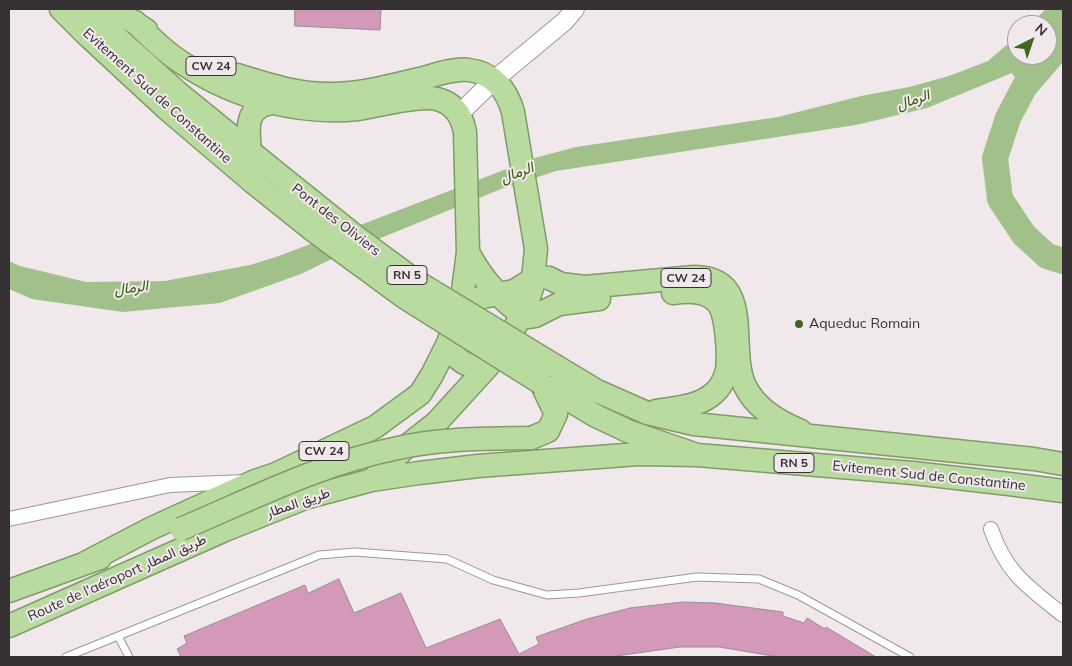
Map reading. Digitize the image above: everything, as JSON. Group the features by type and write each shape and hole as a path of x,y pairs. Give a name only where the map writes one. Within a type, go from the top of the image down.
{"highway":[{"name":"CW 24","path":"113,9 154,36 211,66 231,74 294,92 351,93 463,69 483,73 494,80 510,100 534,235 536,262 533,279 522,314 516,328 488,366 437,422 408,445 372,480"},
{"name":"Evitement Sud de Constantine","path":"67,10 177,92 250,151 261,175"},
{"name":"Evitement Sud de Constantine","path":"67,10 86,33 168,108 261,175"},
{"path":"135,22 159,46 187,66 217,83 273,103 329,110 356,109 410,100 437,99 449,104 462,123"},
{"path":"250,151 249,123 251,115 262,106 273,103"},
{"name":"CW 24","path":"86,563 152,528 255,481 276,474 375,427 420,394 448,343 461,306 468,252 462,123"},
{"name":"Pont des Oliviers","path":"261,175 351,233 417,282 557,367"},
{"name":"Pont des Oliviers","path":"261,175 314,232 404,297 541,383"},
{"name":"CW 24","path":"468,252 481,275 499,294 522,314 529,317 559,304 576,301 688,291 708,296 720,307 725,322 727,369 720,386 714,393 699,403 647,413"},
{"name":"CW 24","path":"533,279 545,277 572,287 694,278 706,278 716,281 725,288 735,308 740,369 745,386 750,394 766,412 779,421 816,437"},
{"path":"461,306 521,288 533,279"},
{"path":"448,343 451,351 463,363 471,366 488,366"},
{"name":"Evitement Sud de Constantine","path":"557,367 597,391 647,413 694,424 1034,459 1063,464"},
{"name":"Evitement Sud de Constantine","path":"541,383 596,416 630,432 697,455 913,473 1063,492"},
{"name":"Route de l'aéroport طريق المطار","path":"9,591 181,529 310,474 398,448 462,439 531,438 548,431 556,414 541,383"},
{"name":"CW 24","path":"372,480 418,473 507,464 639,454 697,455"},
{"name":"طريق المطار","path":"225,530 305,498 372,480"},
{"name":"Route de l'aéroport طريق المطار","path":"9,626 225,530"}],"street":[{"path":"462,123 494,80 565,21 575,9"},
{"path":"9,519 170,485 255,481"},
{"path":"991,529 1001,555 1017,578 1063,615"}],"lane":[{"path":"66,657 319,555 354,552 447,559 493,580 547,595 580,593 696,577 758,579 798,595 910,657"},
{"path":"118,636 129,657"}],"water":[{"name":"الرمال","path":"1046,9 1063,9 1063,62 1026,105 1011,95 1018,82 1012,73 927,108 856,125 556,171 501,189 344,253 301,274 220,303 123,312 32,299 9,289 9,261 20,266 86,282 165,281 250,265 279,256 538,157 576,147 778,117 861,96 909,87 949,76 988,61 1007,45 1007,65 1057,65 1057,15 1040,15"}],"building":[{"path":"295,9 381,9 380,30 295,26"},
{"path":"339,579 354,613 401,593 426,648 500,619 519,654 539,644 536,637 587,619 630,608 682,602 715,603 783,612 783,616 804,623 807,618 825,629 826,627 876,657 779,657 719,647 680,647 609,657 181,657 177,649 187,643 184,636 305,585 308,593"}],"waterway":[{"path":"1036,65 1008,118 995,158 1000,199 1024,235 1047,256 1063,261"}],"place":[{"name":"Aqueduc Romain","path":"799,324"}]}
